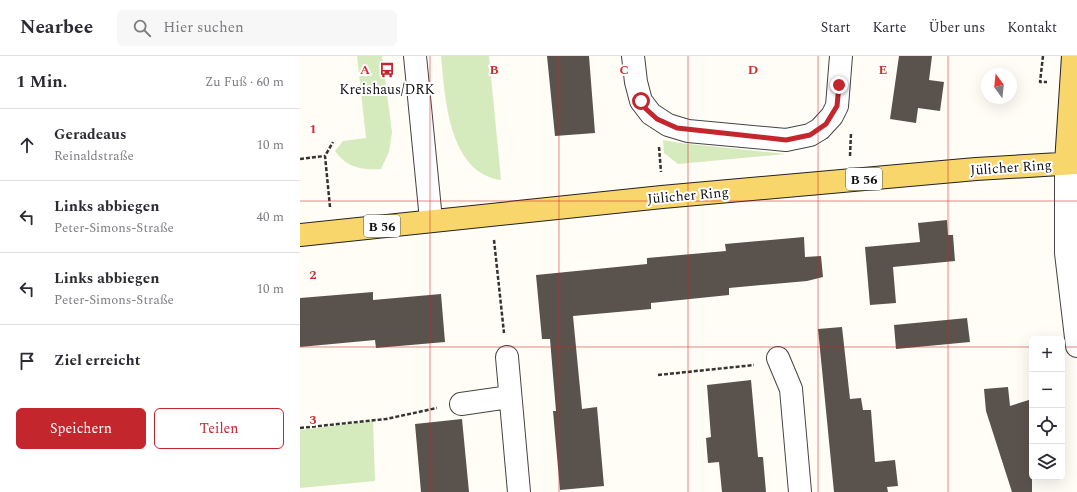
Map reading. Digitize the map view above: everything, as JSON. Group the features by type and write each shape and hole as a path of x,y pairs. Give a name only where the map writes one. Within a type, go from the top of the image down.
{"main road":[{"path":"1071,163 1073,56"},
{"name":"Jülicher Ring","path":"300,235 431,220 662,197 976,168 1071,163"}],"street":[{"path":"415,56 431,220"},
{"path":"633,56 636,82 641,101 646,109 657,119 677,128 720,134 786,140 810,135 826,124 837,106 842,56"},
{"path":"1071,163 1066,253 1077,346"},
{"path":"507,357 519,492"},
{"path":"778,358 791,389 800,492"},
{"path":"461,404 510,397"}],"path":[{"path":"1044,56 1040,82 1050,83"},
{"path":"329,198 324,156 333,142"},
{"path":"658,144 661,175"},
{"path":"300,159 324,156"},
{"path":"495,248 507,357"},
{"path":"658,375 750,367 778,358"},
{"path":"300,428 386,419 461,404"}],"green space":[{"path":"357,56 382,56 392,132 389,152 381,169 355,167 340,157 335,151 343,141 366,138"},
{"path":"441,56 489,56 501,180 483,174 470,163 460,148 448,111"},
{"path":"663,140 786,154 678,164 664,153"},
{"path":"373,421 375,481 300,488 300,430"}],"building":[{"path":"547,56 589,56 595,133 555,136"},
{"path":"899,56 932,56 929,80 944,82 940,111 918,108 916,123 890,119"},
{"path":"947,220 948,235 953,235 955,261 893,267 896,303 870,305 865,247 920,242 918,223"},
{"path":"804,237 805,257 821,256 823,277 807,281 729,288 729,295 651,303 651,309 573,316 582,409 597,407 604,486 560,490 553,411 556,411 550,339 542,339 536,275 647,264 647,258 726,251 725,244"},
{"path":"373,292 373,300 441,294 445,342 376,348 375,340 300,347 300,298"},
{"path":"967,318 970,342 896,349 894,325"},
{"path":"842,327 850,399 861,398 863,410 871,410 875,462 895,460 898,486 887,487 888,492 834,492 818,329"},
{"path":"751,380 758,457 763,457 766,492 722,492 719,462 708,463 706,438 711,437 707,385"},
{"path":"1008,387 1010,406 1029,400 1029,480 1032,480 1032,492 1012,492 986,411 984,389"},
{"path":"462,419 469,492 421,492 415,424"}],"place":[{"name":"Kreishaus/DRK","path":"387,70"}],"route":[{"path":"641,101 646,109 657,119 668,125 688,131 786,140 810,135 826,124 837,106 839,85"}]}
